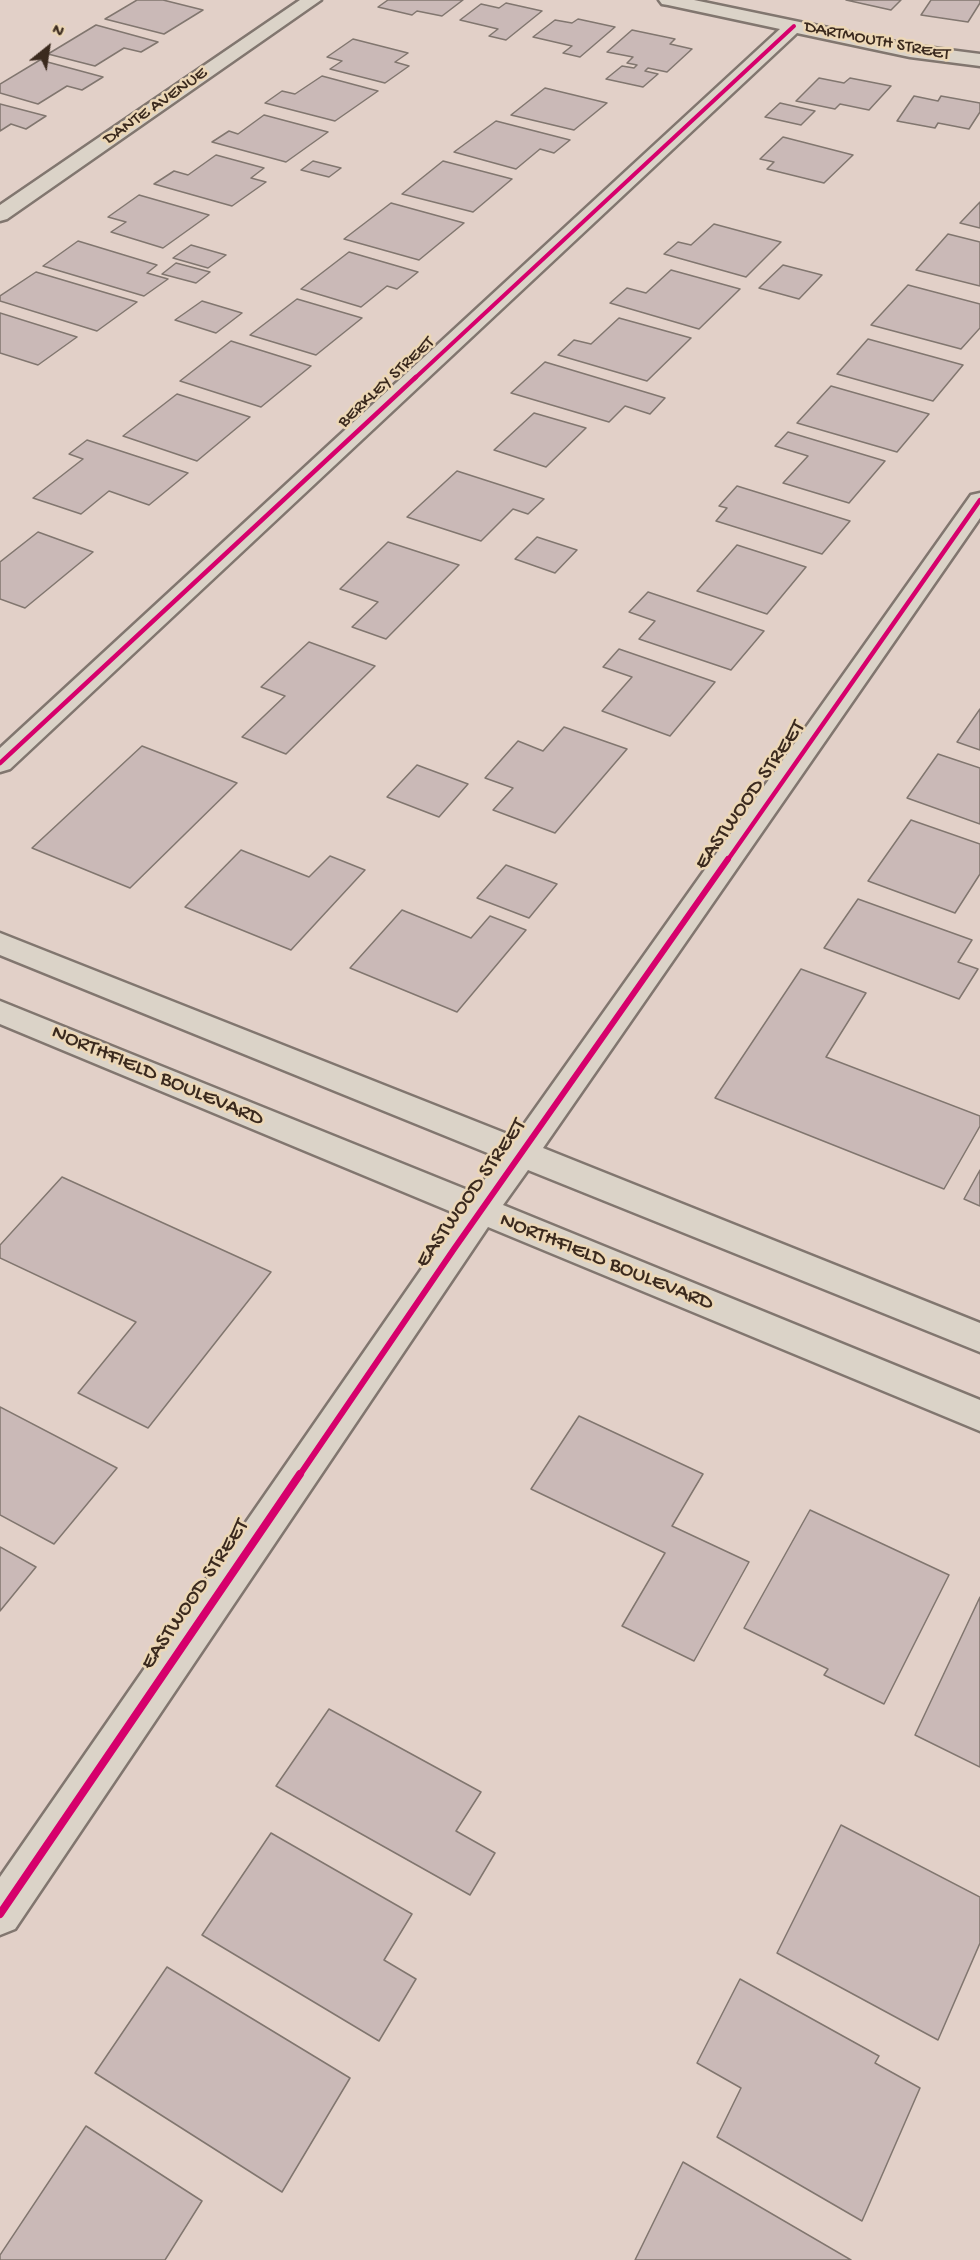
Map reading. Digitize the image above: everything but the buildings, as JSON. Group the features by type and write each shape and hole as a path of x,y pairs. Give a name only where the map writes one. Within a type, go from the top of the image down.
{"street":[{"name":"DANTE AVENUE","path":"0,215 312,0"},
{"name":"DARTMOUTH STREET","path":"669,0 910,51 980,60"},
{"name":"BERKLEY STREET","path":"0,763 794,27"},
{"name":"EASTWOOD STREET","path":"0,1914 481,1211 980,500"},
{"path":"0,943 980,1338"},
{"name":"NORTHFIELD BOULEVARD","path":"0,1012 980,1416"}],"cycle path":[{"path":"0,763 794,26"},
{"path":"0,1914 454,1249 980,500"}]}
